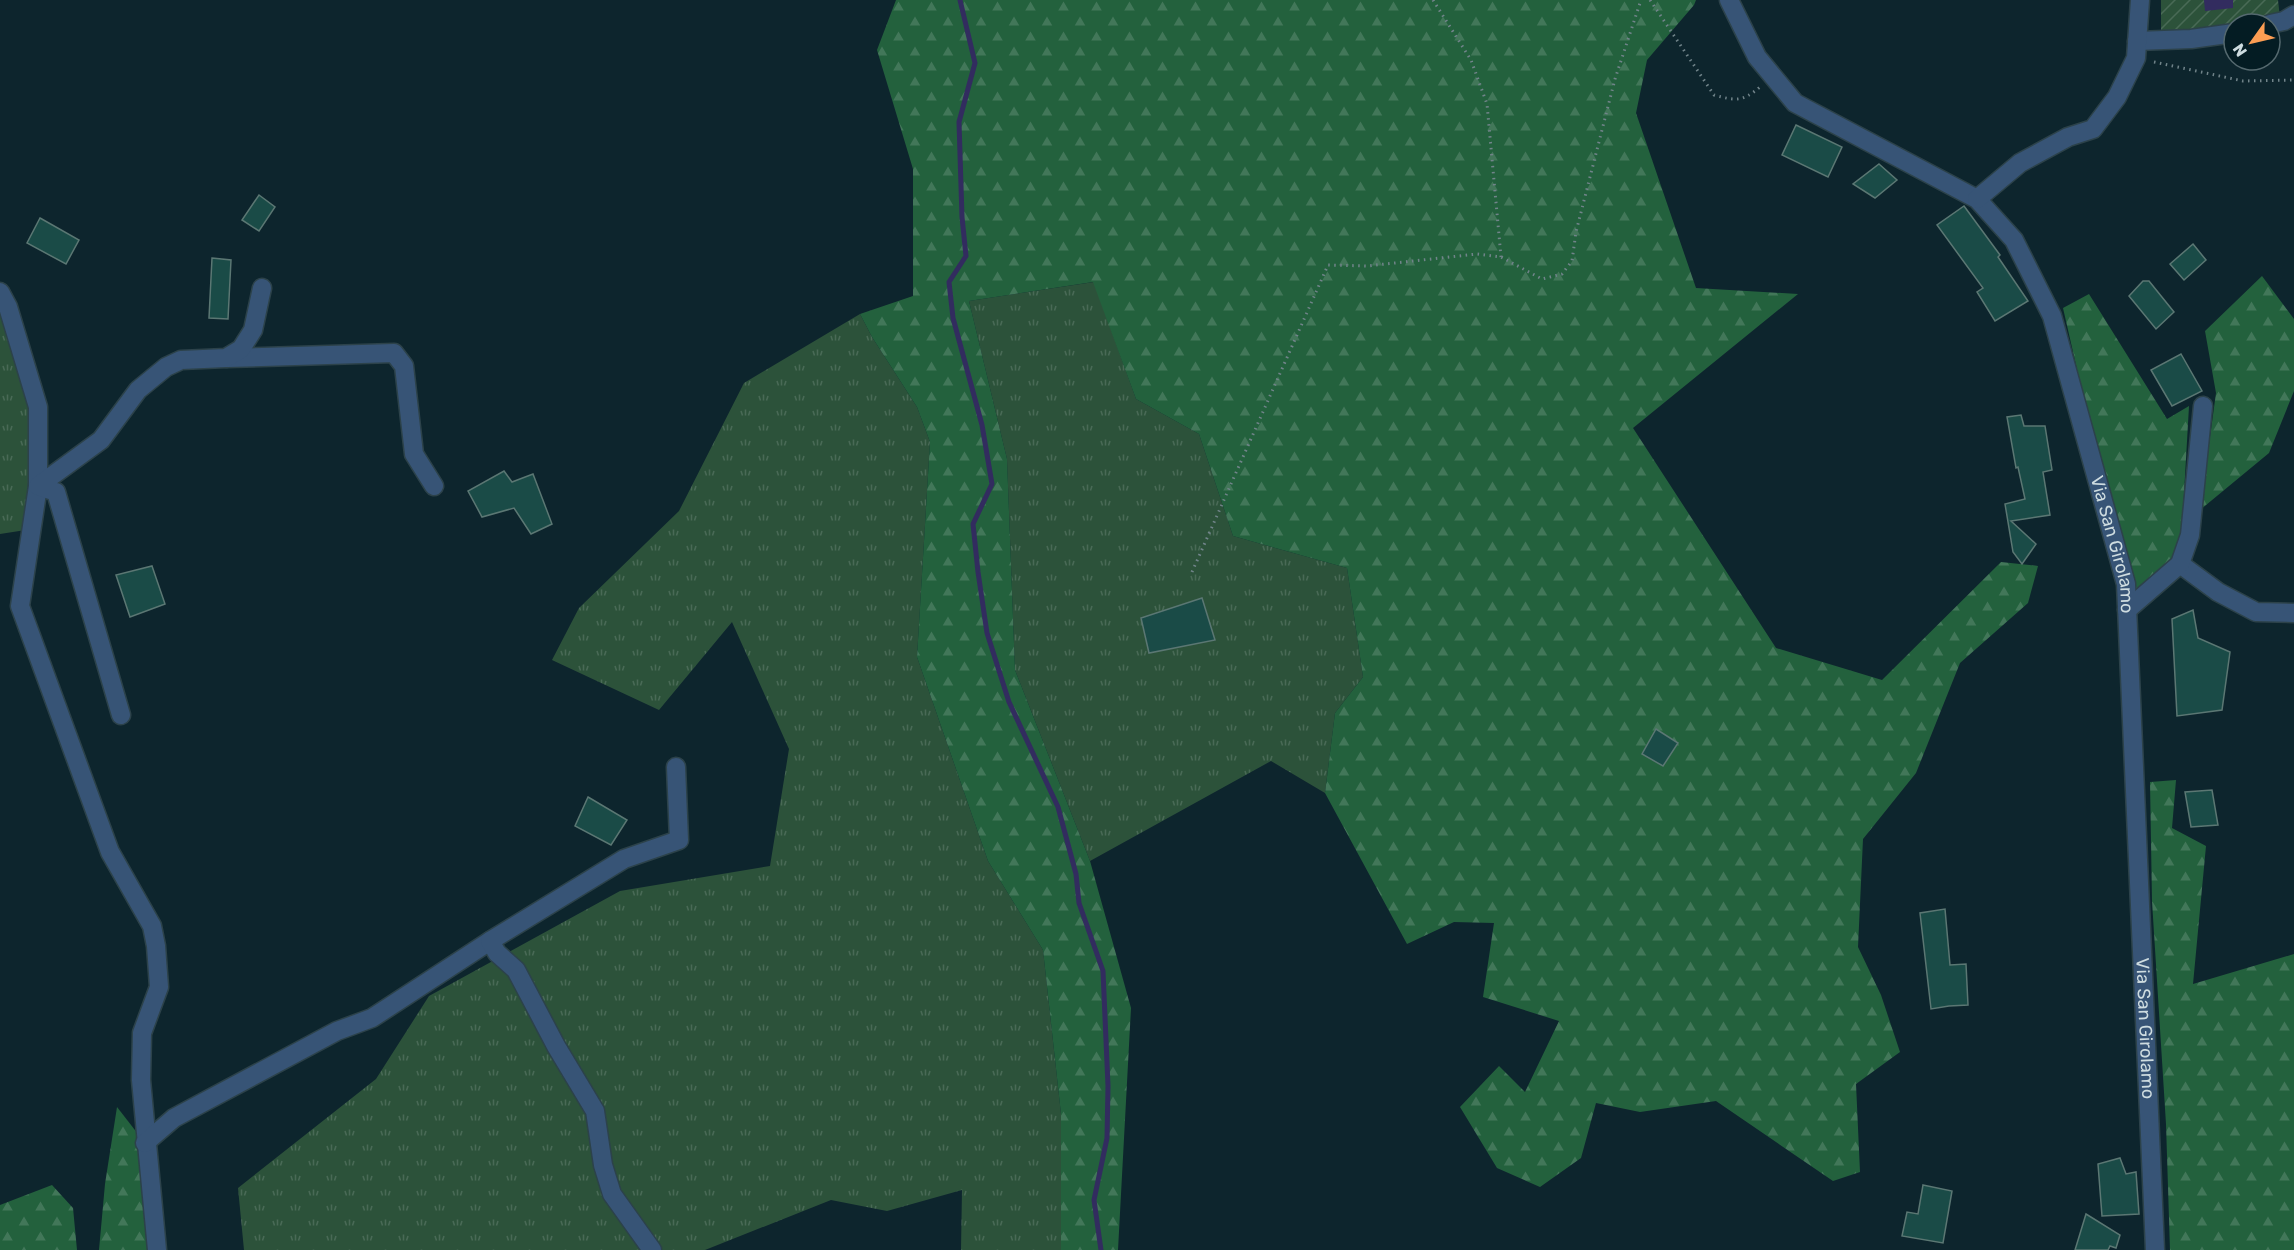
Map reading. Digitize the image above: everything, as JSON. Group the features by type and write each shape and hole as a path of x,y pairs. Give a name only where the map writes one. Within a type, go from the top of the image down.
{"street":[{"name":"Via San Girolamo","path":"1729,0 1757,57 1795,103 1977,199 2014,240 2052,316 2126,584 2154,1242"},
{"path":"1977,199 2020,163 2068,137 2093,129 2117,97 2137,50 2140,0"},
{"path":"2137,50 2222,35"},
{"path":"226,358 241,349 253,330 262,288"},
{"path":"0,292 8,307 38,407 38,486 20,606 110,852 152,926 156,946 159,987 142,1033 141,1080 157,1250"},
{"path":"38,486 101,440 138,390 165,367 181,360 394,352 404,366 414,454 434,486"},
{"path":"2127,610 2180,564 2190,535 2203,406"},
{"path":"38,486 56,492 121,715"},
{"path":"2180,564 2218,592 2256,612 2294,613"},
{"path":"146,1143 174,1118 337,1031 372,1018 490,941 624,860 679,840 676,767"},
{"path":"490,941 497,953 516,970 556,1046 595,1111 603,1165 612,1194 652,1250"},
{"path":"2141,1250 2154,1242"}],"path":[{"path":"1433,0 1471,60 1487,104 1501,257"},
{"path":"1192,572 1328,265 1367,266 1477,254 1501,257 1542,279 1562,274 1572,261 1576,232 1615,79 1641,0"},
{"path":"1650,0 1714,95 1735,101 1749,96 1772,75"},
{"path":"2137,50 2243,81 2294,81"}],"green space":[{"path":"896,0 1696,0 1647,60 1636,113 1696,288 1798,294 1633,428 1776,648 1882,680 2001,562 2038,566 2028,603 1960,663 1916,773 1863,839 1858,947 1881,995 1900,1052 1856,1084 1860,1172 1833,1181 1716,1101 1640,1112 1596,1103 1581,1158 1540,1187 1497,1168 1460,1107 1499,1066 1525,1092 1559,1021 1483,997 1494,923 1454,922 1407,944 1325,793 1335,713 1363,677 1347,568 1233,536 1199,434 1136,399 1093,282 969,301 1007,459 1015,670 1090,861 1131,1008 1118,1250 1061,1250 1061,1114 1043,950 988,861 917,657 930,442 917,407 860,314 913,296 913,169 877,50"},
{"path":"2161,0 2278,0 2279,12 2222,12 2222,28 2190,34 2161,33"},
{"path":"2262,276 2294,319 2294,391 2269,453 2200,510 2216,393 2205,331"},
{"path":"1094,282 1136,399 1199,434 1233,536 1347,568 1363,677 1335,713 1325,793 1271,761 1090,861 1015,670 1007,459 969,301"},
{"path":"0,292 38,407 32,529 0,534"},
{"path":"2089,294 2167,419 2189,406 2180,564 2127,610 2126,584 2063,308"},
{"path":"860,314 917,407 930,442 917,657 988,861 1043,950 1061,1114 1061,1250 961,1250 962,1190 887,1211 831,1200 705,1250 244,1250 238,1188 376,1079 429,996 620,891 770,866 789,749 732,622 659,710 552,660 579,608 679,511 744,383"},
{"path":"2176,780 2172,828 2206,846 2193,984 2294,954 2294,1250 2170,1250 2166,1124 2152,901 2150,782"},
{"path":"117,1107 145,1143 160,1250 99,1250 105,1184"},
{"path":"52,1185 73,1208 77,1250 0,1250 0,1205"}],"shaded area":[{"path":"2204,0 2233,0 2233,8 2205,11"}],"building":[{"path":"1796,125 1842,147 1828,177 1782,155"},
{"path":"1879,164 1897,180 1875,198 1853,184"},
{"path":"259,195 275,207 259,231 242,220"},
{"path":"1964,206 2000,255 1998,257 2028,301 1995,321 1977,292 1983,288 1937,225"},
{"path":"40,218 79,240 66,264 27,243"},
{"path":"2193,244 2206,260 2184,280 2170,264"},
{"path":"212,258 231,260 228,319 209,318"},
{"path":"2143,281 2149,281 2174,312 2156,329 2129,296"},
{"path":"2181,354 2202,391 2172,406 2151,370"},
{"path":"2021,415 2024,426 2045,426 2052,470 2043,472 2050,515 2011,521 2036,544 2022,564 2013,552 2005,504 2025,499 2018,467 2016,468 2007,417"},
{"path":"504,471 512,482 533,474 552,524 531,534 514,508 482,517 468,491"},
{"path":"152,566 165,604 130,617 116,575"},
{"path":"1202,598 1215,640 1149,653 1141,618"},
{"path":"2193,610 2198,638 2230,652 2222,710 2177,716 2172,619"},
{"path":"1656,729 1678,743 1663,766 1642,754"},
{"path":"2212,790 2218,825 2191,827 2185,792"},
{"path":"588,797 627,820 611,845 575,826"},
{"path":"1945,909 1950,965 1966,964 1968,1005 1931,1009 1920,913"},
{"path":"2120,1158 2126,1174 2136,1172 2139,1214 2102,1216 2098,1164"},
{"path":"1923,1185 1952,1191 1943,1243 1902,1236 1907,1212 1918,1214"},
{"path":"2086,1214 2120,1235 2116,1248 2110,1246 2108,1250 2075,1250"}],"waterway":[{"path":"960,0 975,63 959,122 962,217 966,256 949,282 953,318 982,425 992,484 973,524 978,572 987,633 1009,702 1058,807 1076,874 1079,903 1103,971 1108,1086 1107,1138 1094,1200 1101,1250"}]}
